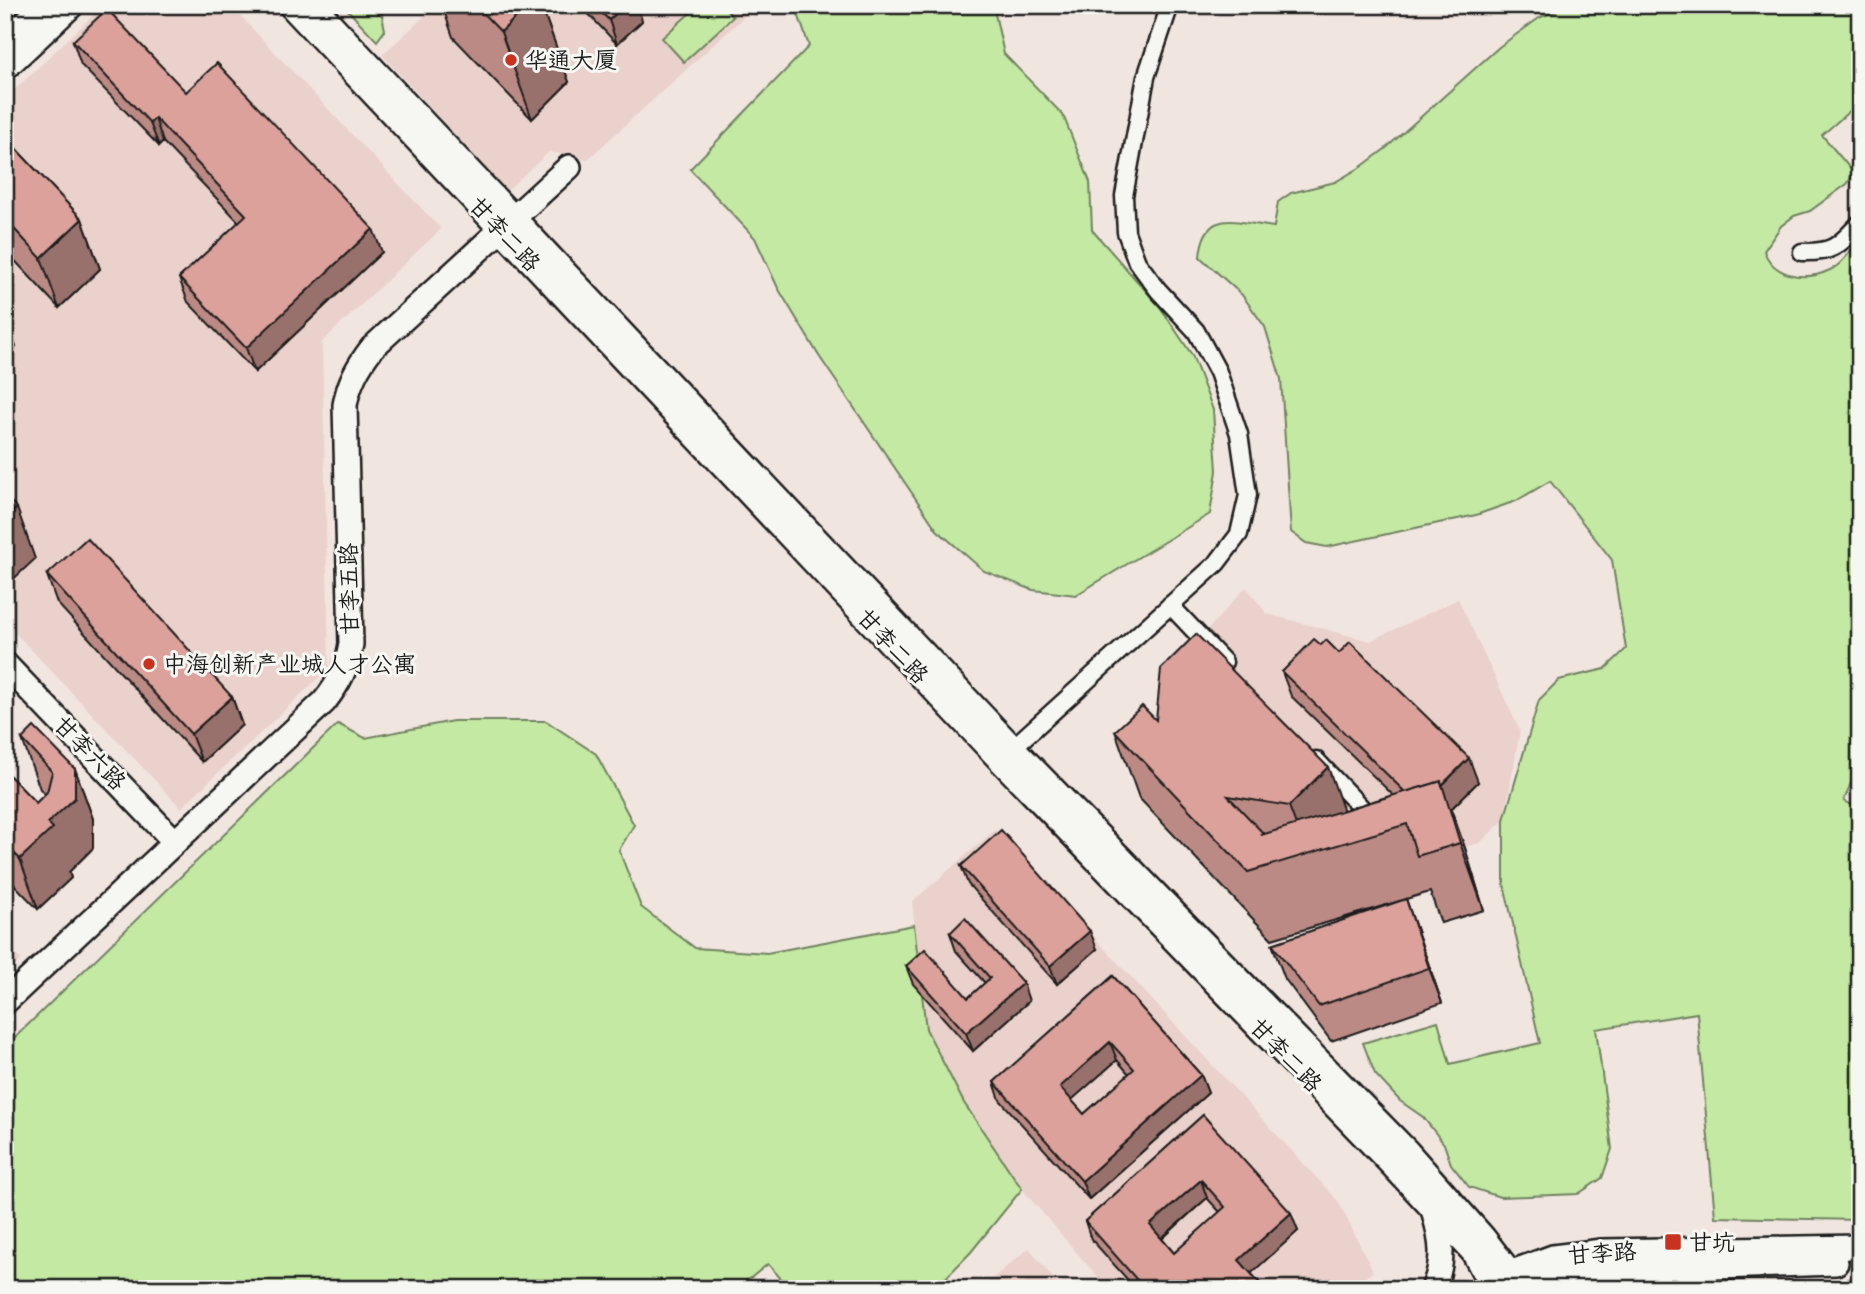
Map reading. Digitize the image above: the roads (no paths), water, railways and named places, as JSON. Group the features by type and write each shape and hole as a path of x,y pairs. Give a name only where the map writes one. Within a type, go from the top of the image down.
{"main road":[{"path":"5,42 44,5"},
{"path":"5,68 72,5"},
{"name":"甘李二路","path":"290,5 508,224"},
{"name":"甘李二路","path":"313,5 508,224 1392,1165 1500,1284"},
{"name":"甘李五路","path":"5,1002 324,702 340,682 348,664 351,644 345,405 349,384 372,348 569,167"},
{"name":"甘李六路","path":"5,664 175,842"},
{"name":"甘李二路","path":"1006,754 1407,1151 1483,1237 1500,1284"},
{"path":"1433,1210 1441,1241 1441,1270 1433,1289"},
{"name":"甘李路","path":"1500,1284 1553,1257 1602,1251 1860,1247"},
{"name":"甘李路","path":"1500,1284 1576,1272 1860,1262"}],"street":[{"path":"1006,754 1217,563 1238,534 1248,495 1239,433 1218,372 1196,331 1158,290 1137,262 1126,232 1124,196 1146,77 1170,5"},
{"path":"1802,252 1822,253 1839,244 1860,223"},
{"path":"1170,605 1235,674"},
{"path":"1301,743 1384,832"}],"place":[{"name":"华通大厦","path":"511,60"},
{"name":"中海创新产业城人才公寓","path":"149,664"},
{"name":"甘坑","path":"1673,1242"}]}
